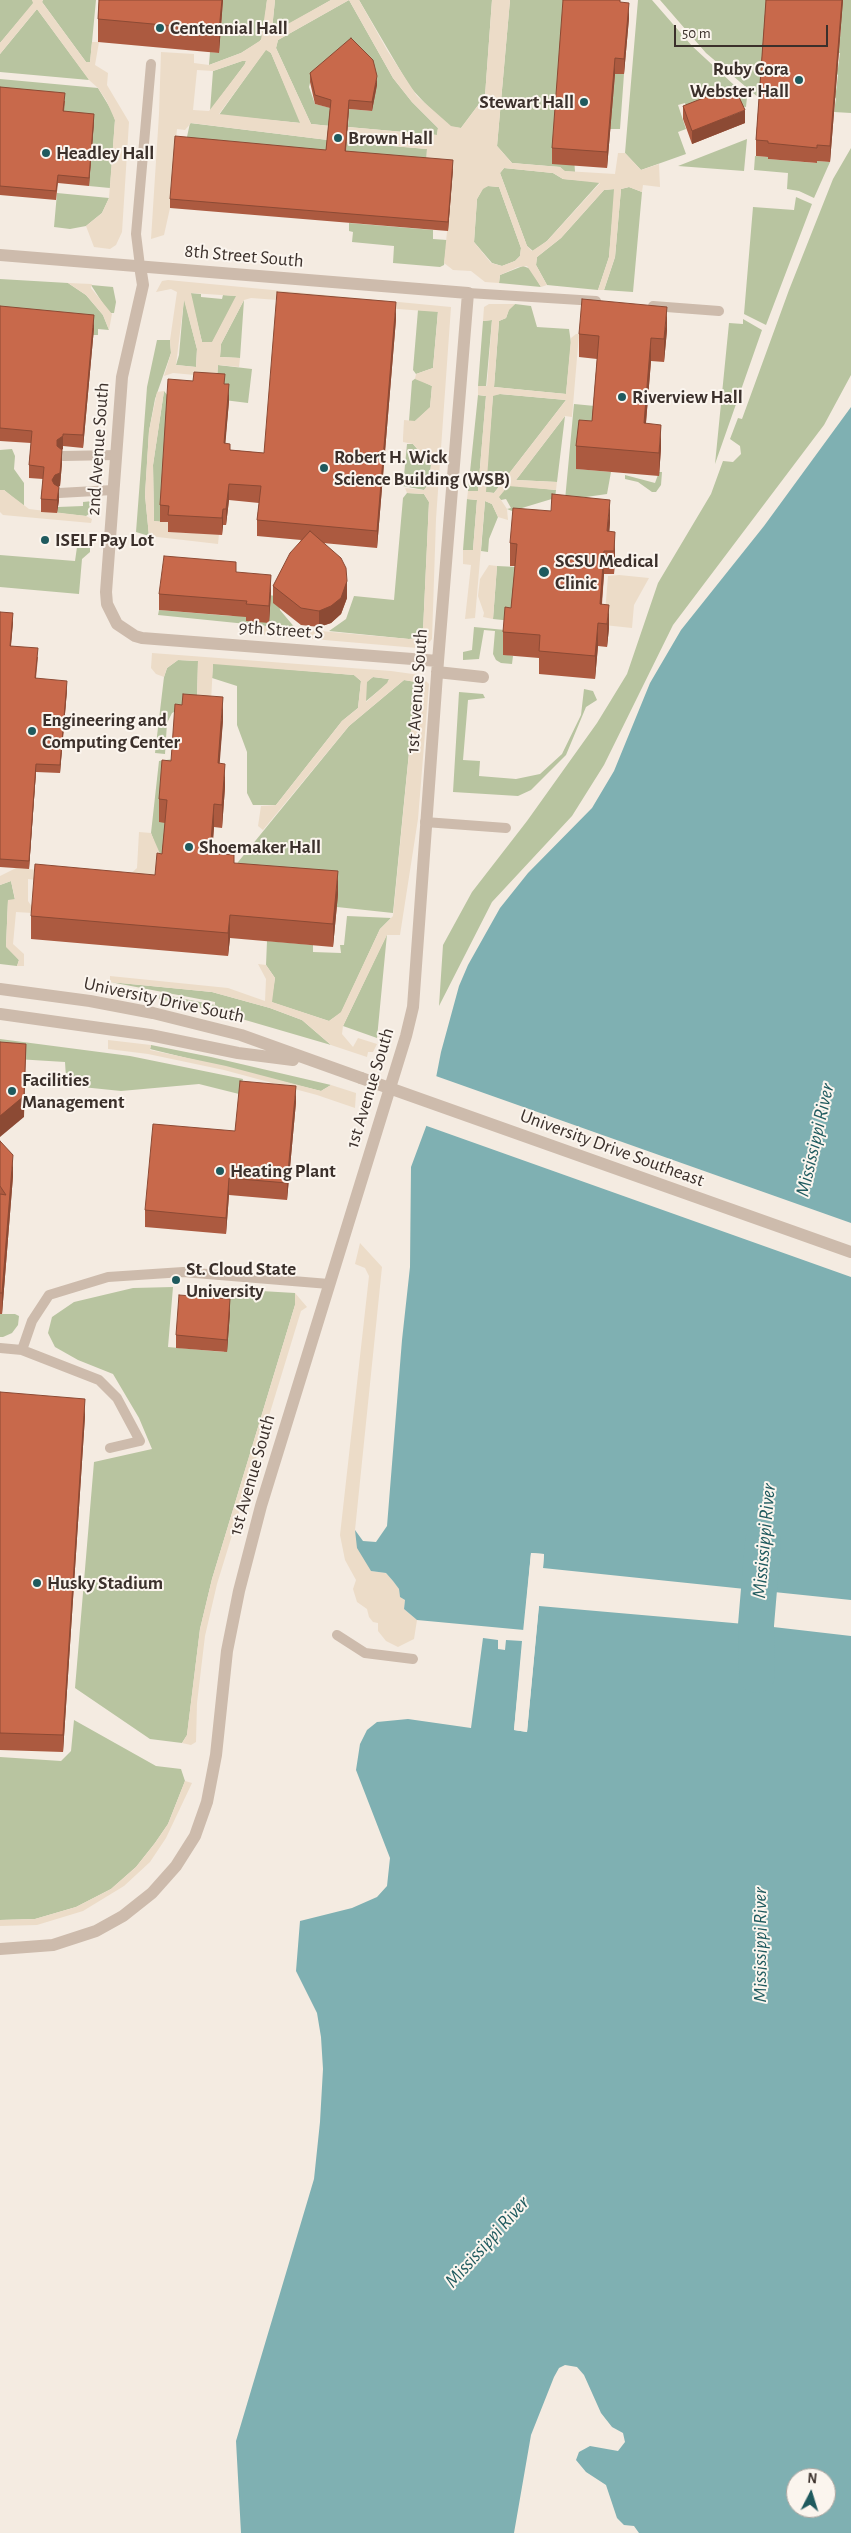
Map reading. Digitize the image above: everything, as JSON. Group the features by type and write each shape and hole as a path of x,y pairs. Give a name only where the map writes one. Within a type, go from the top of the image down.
{"street":[{"name":"8th Street South","path":"0,255 468,292"},
{"name":"2nd Avenue South","path":"124,630 111,616 106,598 122,377 143,285 140,266"},
{"name":"1st Avenue South","path":"0,1949 53,1945 96,1931 123,1916 146,1899 166,1878 186,1852 202,1820 212,1782 232,1616 261,1506 406,1036 413,1007 421,920 425,822 437,666 468,292"},
{"name":"9th Street S","path":"124,630 142,638 437,666 483,677"},
{"name":"University Drive South","path":"0,990 90,1001 152,1013 241,1035 315,1064 361,1078"},
{"name":"University Drive South","path":"0,1014 150,1035 238,1053 315,1064"},
{"name":"University Drive Southeast","path":"361,1078 851,1252"}],"lane":[{"path":"140,266 136,234 152,64"},
{"path":"468,292 605,302"},
{"path":"644,305 719,311"},
{"path":"63,456 116,455"},
{"path":"59,493 114,490"},
{"path":"425,822 506,828"},
{"path":"22,1350 32,1321 49,1295 108,1277 183,1272 329,1284"},
{"path":"0,1348 22,1350 99,1380 117,1398 140,1441 110,1448"},
{"path":"337,1634 365,1653 413,1659"}],"green space":[{"path":"0,0 32,0 34,3 0,43"},
{"path":"43,0 96,0 90,63 86,62 42,2"},
{"path":"223,0 267,0 263,37 259,42 241,53 209,65 210,52 219,53"},
{"path":"275,0 331,0 275,32 272,29"},
{"path":"349,0 393,78 412,102 438,128 437,135 348,127 349,109 372,111 377,85 376,74 311,79 309,87 315,104 331,108 330,126 311,124 276,48 278,40"},
{"path":"359,0 492,0 485,96 461,128 451,127 434,113 410,87"},
{"path":"510,0 564,0 575,172 564,171 560,167 512,163 497,146"},
{"path":"638,0 652,0 692,46 747,97 746,107 737,106 690,116 685,103 678,105 686,129 678,132 686,154 641,170 625,153"},
{"path":"660,0 775,0 759,98 706,53"},
{"path":"828,0 851,0 851,113 834,112 836,98 834,97 834,91 836,91 838,75 836,74 836,69 838,68 840,53 837,53 841,30"},
{"path":"37,9 89,80 0,72 0,54"},
{"path":"266,49 271,53 301,123 219,115"},
{"path":"246,61 245,64 210,111 213,71"},
{"path":"615,74 624,74 620,129 610,129"},
{"path":"0,79 98,88 112,111 115,120 110,188 89,186 94,122 0,96"},
{"path":"190,123 328,140 326,158 185,146"},
{"path":"747,139 744,171 678,166"},
{"path":"346,142 427,149 426,167 345,160"},
{"path":"851,148 851,375 824,425 673,625 604,765 572,816 492,902 439,1006 443,945 472,892 527,821 597,723 627,674 658,583 711,494 723,461 733,462 741,454 740,446 730,439 738,418 742,419 789,290 833,179"},
{"path":"755,156 816,163 817,161 830,162 814,198 799,191 787,189 788,173 754,170"},
{"path":"504,168 553,173 563,179 600,182 547,241 533,251 527,246 500,173"},
{"path":"488,186 499,187 521,248 520,256 515,261 502,266 492,263 474,242 477,199 483,188"},
{"path":"629,187 642,192 633,292 604,290 615,257 621,189"},
{"path":"615,189 609,257 598,290 547,285 536,265 537,257 561,238 604,190"},
{"path":"57,193 109,198 102,213 86,226 70,229 54,227"},
{"path":"796,197 812,204 766,325 744,314 753,207 794,210"},
{"path":"349,223 433,230 433,239 447,240 444,265 440,267 393,263 394,246 352,242 353,232 349,231"},
{"path":"523,266 531,269 541,287 499,283 500,275"},
{"path":"0,279 68,283 86,295 103,315 109,330 98,329 98,335 93,335 93,327 0,319"},
{"path":"91,285 113,287 116,302 114,313 109,313"},
{"path":"190,293 201,294 201,297 222,299 223,295 237,296 212,343 202,342"},
{"path":"184,298 197,349 196,367 176,365 179,355"},
{"path":"244,300 240,358 220,357 221,344"},
{"path":"515,304 531,306 537,327 569,329 571,343 566,394 494,387 499,321 506,318 509,309"},
{"path":"418,310 438,311 433,368 416,374 413,370"},
{"path":"743,319 762,330 715,464 729,323 743,324"},
{"path":"492,320 486,387 478,386 483,321"},
{"path":"157,340 170,340 171,353 155,399 149,431 145,495 149,536 136,532 147,387"},
{"path":"218,365 252,369 248,403 224,400 216,390"},
{"path":"416,378 432,386 430,408 415,421 409,421 412,381"},
{"path":"164,391 168,396 160,522 154,521 153,465"},
{"path":"478,395 486,396 478,491 468,491"},
{"path":"493,395 566,400 494,493 485,492"},
{"path":"574,404 595,406 592,444 577,469 611,472 607,494 565,500"},
{"path":"565,416 557,482 516,480"},
{"path":"407,444 413,444 431,465 429,484 424,490 403,486"},
{"path":"12,449 15,456 14,469 24,483 24,507 4,490 0,490 0,450"},
{"path":"659,472 662,472 661,485 656,492 652,492 638,482 625,479 625,475 655,483"},
{"path":"508,485 556,490 555,498 512,511 507,509 511,508 506,499 501,500 498,497"},
{"path":"407,493 424,494 429,502 423,631 418,638 409,639 329,631 346,619 354,596 394,600 403,498"},
{"path":"467,499 477,500 473,550 463,550"},
{"path":"93,501 92,512 86,516 57,513 58,507 83,506 83,502"},
{"path":"485,501 492,504 498,517 489,539 488,552 481,551"},
{"path":"77,547 90,547 90,552 82,559 79,594 0,587 0,555 75,561"},
{"path":"497,566 517,567 512,621 493,619"},
{"path":"266,595 278,596 280,610 296,629 158,615 159,610 231,616"},
{"path":"474,627 505,630 503,654 513,656 512,664 501,663 496,660 493,654 495,631 484,630 479,659 463,660 463,652 472,650"},
{"path":"178,660 198,661 197,700 172,713 167,723 165,754 155,753 164,677 167,668"},
{"path":"213,663 354,675 361,681 358,708 342,721 276,805 253,805 247,793 247,752 237,725 237,686 212,678"},
{"path":"373,677 389,679 388,683 365,702 366,682"},
{"path":"404,680 416,682 393,913 337,907 337,894 225,878 349,726"},
{"path":"584,689 593,691 597,700 586,707 566,755 531,790 518,796 453,792 459,692 483,694 485,698 468,700 463,760 480,761 479,776 516,779 540,774 562,754 581,715"},
{"path":"173,759 163,867 151,833 159,761"},
{"path":"11,881 15,900 8,900 6,946 19,960 17,966 0,964 0,885"},
{"path":"347,916 391,918 380,929 341,1013 329,1021 271,1002 275,978 266,965 267,941 313,945 313,952 341,953 340,945 344,945"},
{"path":"387,934 377,1038 343,1026"},
{"path":"110,982 212,992 270,1008 302,1020 331,1045 211,1010 159,999 160,994 215,1005 215,1002"},
{"path":"0,1039 130,1056 243,1079 239,1094 199,1084 121,1091 82,1087 66,1078 65,1062 0,1058"},
{"path":"151,1045 331,1085 321,1091 150,1049"},
{"path":"173,1287 168,1347 224,1352 227,1289 295,1293 295,1305 212,1579 200,1629 187,1735 182,1743 150,1739 75,1688 94,1462 152,1449 139,1418 113,1374 78,1360 55,1347 48,1333 52,1317 74,1302 133,1288"},
{"path":"0,1314 15,1314 19,1316 18,1325 12,1333 3,1337 0,1337"},
{"path":"74,1720 156,1766 181,1769 185,1781 168,1824 155,1843 136,1867 111,1889 76,1907 35,1919 0,1920 0,1757 61,1761 71,1751"}],"shaded area":[{"path":"32,0 43,0 42,2 86,62 90,62 92,42 99,42 95,65 108,73 107,85 129,122 122,232 116,245 110,249 94,247 86,226 102,213 109,198 115,120 106,100 37,9 0,54 0,43 33,3"},
{"path":"267,0 275,0 272,29 275,31 331,0 349,0 278,40 276,48 311,124 330,126 328,140 191,123 185,130 177,129 170,208 164,235 151,239 161,52 194,54 194,63 209,65 241,53 261,40","holes":["266,50 271,53 300,123 219,114","246,61 245,64 209,111 193,110 197,70 213,71"]},
{"path":"349,0 359,0 387,50 417,96 451,126 461,128 485,96 492,0 510,0 497,146 512,163 560,167 565,171 615,174 618,153 625,153 641,170 659,164 660,187 643,185 642,192 629,187 621,189 615,257 604,290 598,290 609,257 614,189 604,190 561,238 537,257 536,265 547,285 541,287 527,266 518,267 500,275 499,283 485,282 471,271 453,270 444,263 453,169 426,167 427,149 346,142 348,127 437,135 438,128 412,102 393,78","holes":["504,168 553,173 563,179 600,183 547,241 532,251 527,246 500,173","488,186 499,187 521,248 520,256 515,261 502,266 491,263 474,242 477,199 483,189"]},
{"path":"168,280 451,307 436,519 432,639 426,646 417,648 244,633 243,624 409,639 418,638 423,631 429,502 424,494 407,493 405,488 424,490 429,484 431,465 413,444 403,442 403,438 404,420 415,421 430,407 432,386 415,379 416,374 433,368 438,312 251,298 244,300 221,344 220,357 240,358 239,367 218,365 216,390 195,375 173,373 164,376 171,353 170,340 177,292 171,289 156,292 162,281","holes":["191,293 236,296 212,342 202,342","184,300 197,349 196,367 176,365"]},
{"path":"68,283 92,284 91,288 112,314 109,330 103,315 86,295"},
{"path":"489,304 515,304 509,310 506,318 499,321 494,387 566,394 571,338 579,334 572,417 565,416 516,480 557,482 556,490 508,486 499,497 507,509 508,520 498,517 492,504 485,501 475,618 465,619 471,565 463,564 463,550 473,550 477,500 467,499 468,491 478,491 486,396 478,395 478,386 487,386 492,320 483,321 484,307","holes":["500,394 566,400 494,493 486,492 493,396"]},
{"path":"164,391 153,465 154,521 169,522 168,532 219,534 218,544 149,536 145,495 149,431 157,392"},
{"path":"0,490 4,490 29,509 86,516 92,519 91,523 3,515 0,512"},
{"path":"489,565 497,566 493,619 483,617 484,613 478,596 480,579"},
{"path":"619,575 649,578 634,605 632,628 604,625 608,576"},
{"path":"152,653 391,671 420,675 429,684 418,819 400,935 387,935 343,1026 342,1034 353,1047 358,1038 377,1044 373,1052 368,1052 367,1057 331,1045 302,1020 270,1008 212,992 110,982 110,976 228,988 265,1001 266,979 258,964 266,965 275,978 272,1002 329,1021 341,1012 380,929 393,916 416,682 404,680 349,726 263,830 258,826 261,806 276,805 342,721 358,708 361,681 354,675 213,664 211,702 197,700 198,661 178,660 167,668 164,677 156,674 151,668","holes":["373,677 389,679 387,683 366,702 367,682"]},
{"path":"139,832 151,833 161,856 157,876 128,892 28,879 28,901 34,910 32,913 16,912 13,944 24,954 24,966 17,966 19,960 6,947 8,900 15,899 11,881 0,885 0,876 16,868 126,878 137,868"},
{"path":"108,1040 151,1045 150,1050 226,1066 321,1091 331,1085 356,1093 355,1108 317,1095 224,1070 148,1054 108,1049"},
{"path":"360,1243 382,1267 355,1530 371,1571 386,1573 399,1589 400,1597 405,1600 404,1609 417,1620 414,1639 398,1647 386,1641 378,1631 378,1623 373,1622 369,1617 367,1609 357,1602 353,1589 356,1580 345,1560 340,1535 369,1276 365,1268 355,1264"},
{"path":"295,1293 307,1307 301,1311 254,1465 254,1476 245,1493 217,1584 205,1636 197,1703 196,1742 191,1745 182,1743 187,1735 200,1629 212,1579 295,1305"},
{"path":"185,1781 192,1783 166,1838 150,1862 124,1886 83,1911 37,1925 0,1926 0,1920 35,1919 76,1907 111,1889 136,1867 155,1843 168,1824"}],"water":[{"path":"851,407 851,1600 543,1568 544,1554 531,1553 524,1630 417,1620 404,1609 405,1600 400,1597 399,1589 386,1573 371,1571 357,1548 355,1530 363,1541 376,1542 387,1526 402,1340 410,1267 411,1167 427,1124 441,1052 459,986 468,965 500,908 528,873 592,808 614,771 650,683 681,630 764,526"},
{"path":"539,1606 756,1625 851,1636 851,2533 639,2533 634,2526 624,2525 617,2518 606,2485 586,2472 576,2460 579,2452 590,2446 618,2451 625,2442 623,2433 612,2427 601,2413 584,2375 577,2367 565,2365 559,2368 554,2377 531,2435 514,2533 241,2533 236,2441 314,2179 320,2122 323,2069 321,2037 317,2013 296,1971 300,1921 352,1908 377,1897 387,1886 390,1858 356,1770 360,1744 367,1730 377,1722 408,1719 471,1728 483,1638 498,1640 498,1649 505,1650 506,1640 522,1641 514,1730 527,1732"}],"pier":[{"path":"433,1075 851,1223 851,1277 424,1125"},
{"path":"531,1553 544,1554 543,1571 541,1569 542,1556 533,1555 526,1630 523,1632"},
{"path":"539,1604 527,1732 514,1730 523,1639 525,1642 517,1728 525,1729 537,1606"}],"building":[{"path":"99,0 222,0 219,30 98,19"},
{"name":"Stewart Hall","path":"563,0 620,0 620,2 629,3 624,59 615,58 607,152 552,148"},
{"name":"Ruby Cora Webster Hall","path":"766,0 842,0 830,146 817,145 817,148 756,140"},
{"name":"Brown Hall","path":"351,38 373,60 377,76 372,102 349,100 345,151 453,160 448,222 170,199 175,136 326,150 331,100 315,95 310,73"},
{"path":"734,86 745,110 692,131 683,106"},
{"name":"Headley Hall","path":"0,87 65,93 63,111 94,114 89,178 58,175 56,191 0,186"},
{"name":"Robert H. Wick Science Building (WSB)","path":"277,292 396,302 377,531 257,520 261,486 229,484 226,509 223,509 222,518 168,515 169,506 160,505 168,379 193,381 194,372 225,374 224,384 229,384 224,443 230,444 230,450 264,453"},
{"name":"Riverview Hall","path":"582,299 667,307 664,339 651,338 644,423 661,425 659,453 576,446 579,420 592,421 599,336 579,334"},
{"path":"0,306 94,315 83,435 63,434 57,440 57,446 62,450 60,473 55,475 52,480 59,487 57,500 41,499 44,467 29,465 32,431 0,428"},
{"path":"552,494 610,500 607,531 615,532 614,551 604,551 600,604 609,605 607,624 598,623 595,656 539,651 540,635 503,632 505,607 511,608 517,544 510,543 513,508 551,511"},
{"path":"310,531 341,558 346,568 347,581 341,598 331,606 319,611 301,608 273,586 290,553"},
{"path":"164,556 236,562 236,572 271,575 269,606 246,604 247,601 159,594"},
{"name":"Engineering and Computing Center","path":"0,612 13,613 10,646 38,648 35,678 67,681 60,765 36,764 29,861 0,859"},
{"name":"Shoemaker Hall","path":"183,694 223,697 218,763 225,764 222,805 214,804 210,853 234,855 234,863 338,871 333,924 230,915 228,933 31,916 35,864 155,875 157,853 162,854 167,800 159,799 162,760 171,761 175,704 182,705"},
{"name":"Facilities Management","path":"0,1042 26,1044 24,1096 0,1116"},
{"name":"Heating Plant","path":"240,1081 296,1086 287,1183 229,1178 226,1218 145,1210 153,1124 235,1131"},
{"path":"0,1141 13,1155 2,1293 0,1293 0,1194 6,1195 0,1186"},
{"path":"179,1295 230,1299 227,1340 176,1335"},
{"name":"Husky Stadium","path":"0,1392 85,1399 63,1735 0,1733"}],"waterway":[{"name":"Mississippi River","path":"757,1675 756,1625 763,1542"}],"place":[{"name":"Centennial Hall","path":"160,28"},
{"name":"Ruby Cora Webster Hall","path":"799,80"},
{"name":"Stewart Hall","path":"584,102"},
{"name":"Brown Hall","path":"338,138"},
{"name":"Headley Hall","path":"46,153"},
{"name":"Riverview Hall","path":"622,397"},
{"name":"Robert H. Wick Science Building (WSB)","path":"324,468"},
{"name":"ISELF Pay Lot","path":"45,540"},
{"name":"SCSU Medical Clinic","path":"544,572"},
{"name":"Engineering and Computing Center","path":"32,731"},
{"name":"Shoemaker Hall","path":"189,847"},
{"name":"Facilities Management","path":"12,1091"},
{"name":"Heating Plant","path":"220,1171"},
{"name":"St. Cloud State University","path":"176,1280"},
{"name":"Husky Stadium","path":"37,1583"}]}
